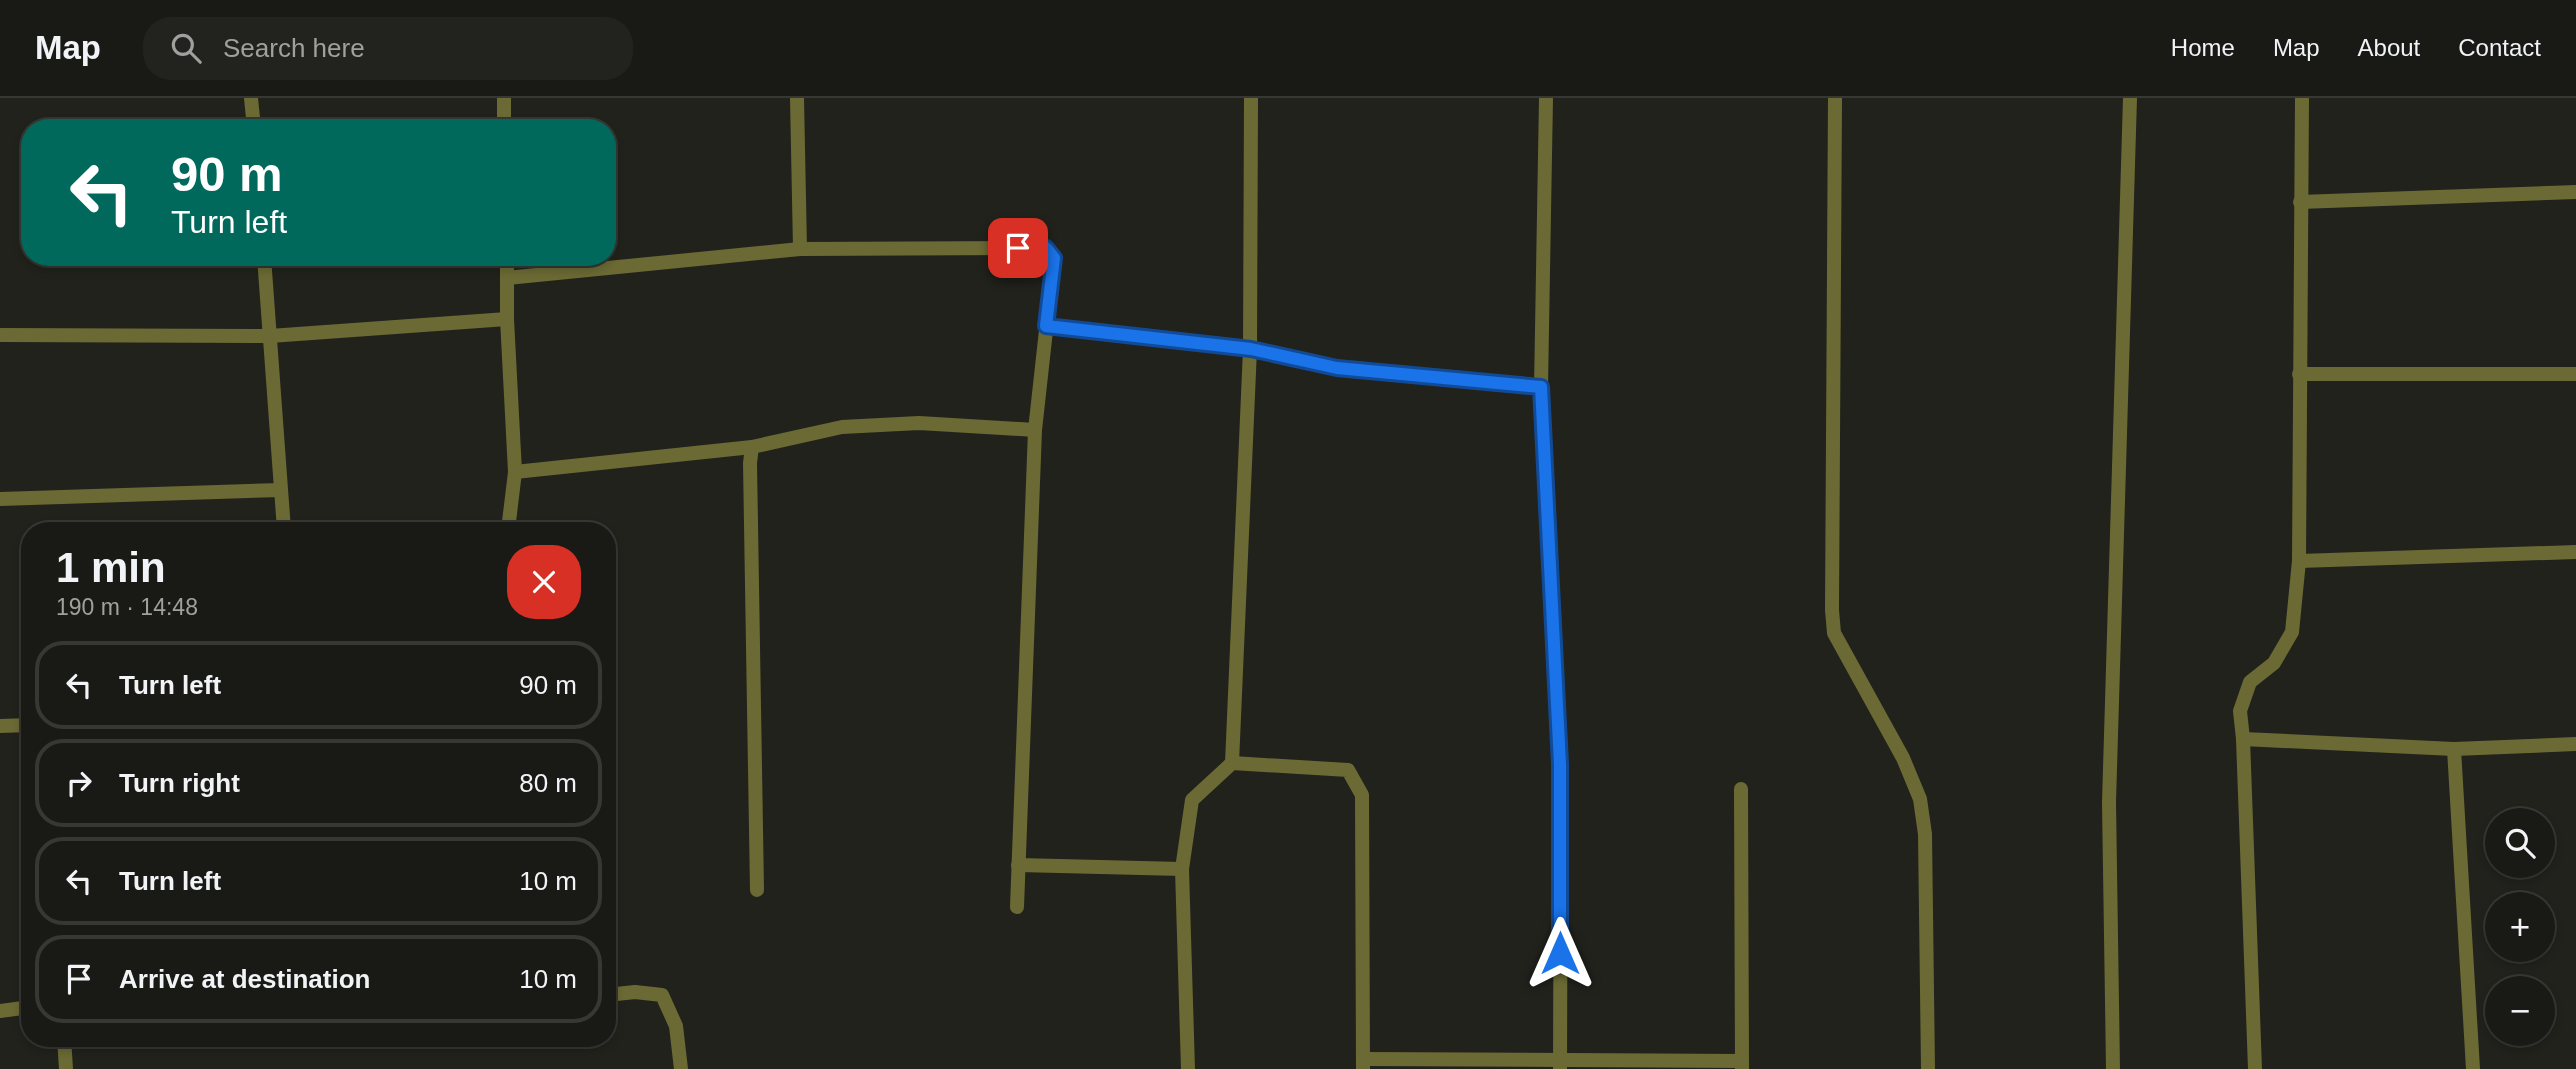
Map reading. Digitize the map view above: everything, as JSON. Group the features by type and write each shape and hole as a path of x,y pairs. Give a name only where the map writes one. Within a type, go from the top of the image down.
{"street":[{"path":"251,98 253,119"},
{"path":"503,98 504,119"},
{"path":"797,98 800,249"},
{"path":"1188,1069 1182,869 1192,800 1232,763 1251,349 1251,98"},
{"path":"1546,98 1541,387 1560,764 1560,1065"},
{"path":"1835,98 1832,610 1835,633 1903,758 1920,799 1925,834 1928,1069"},
{"path":"2113,1069 2109,802 2130,98"},
{"path":"2255,1069 2240,711 2250,682 2274,663 2292,632 2299,561 2302,98"},
{"path":"2301,202 2576,192"},
{"path":"507,278 800,249 1046,248 1054,258 1035,430 1017,907"},
{"path":"265,266 283,522"},
{"path":"507,266 515,472 509,522"},
{"path":"0,335 270,336 507,319"},
{"path":"1046,326 1251,349 1337,368 1541,387"},
{"path":"2299,374 2576,374"},
{"path":"515,472 752,447 842,427 919,423 1035,430"},
{"path":"752,447 750,463 757,890"},
{"path":"0,499 281,490"},
{"path":"2299,561 2576,552"},
{"path":"0,726 21,725"},
{"path":"2243,739 2454,749 2576,744"},
{"path":"2454,749 2473,1069"},
{"path":"1232,763 1348,770 1362,795 1363,1064 1742,1065 1741,789"},
{"path":"1018,865 1182,869"},
{"path":"616,994 635,992 663,995 676,1026 681,1069"},
{"path":"0,1011 21,1008"},
{"path":"65,1047 66,1069"}],"route":[{"path":"1018,248 1046,248 1054,258 1046,326 1251,349 1337,368 1541,387 1560,764 1560,953"}]}
